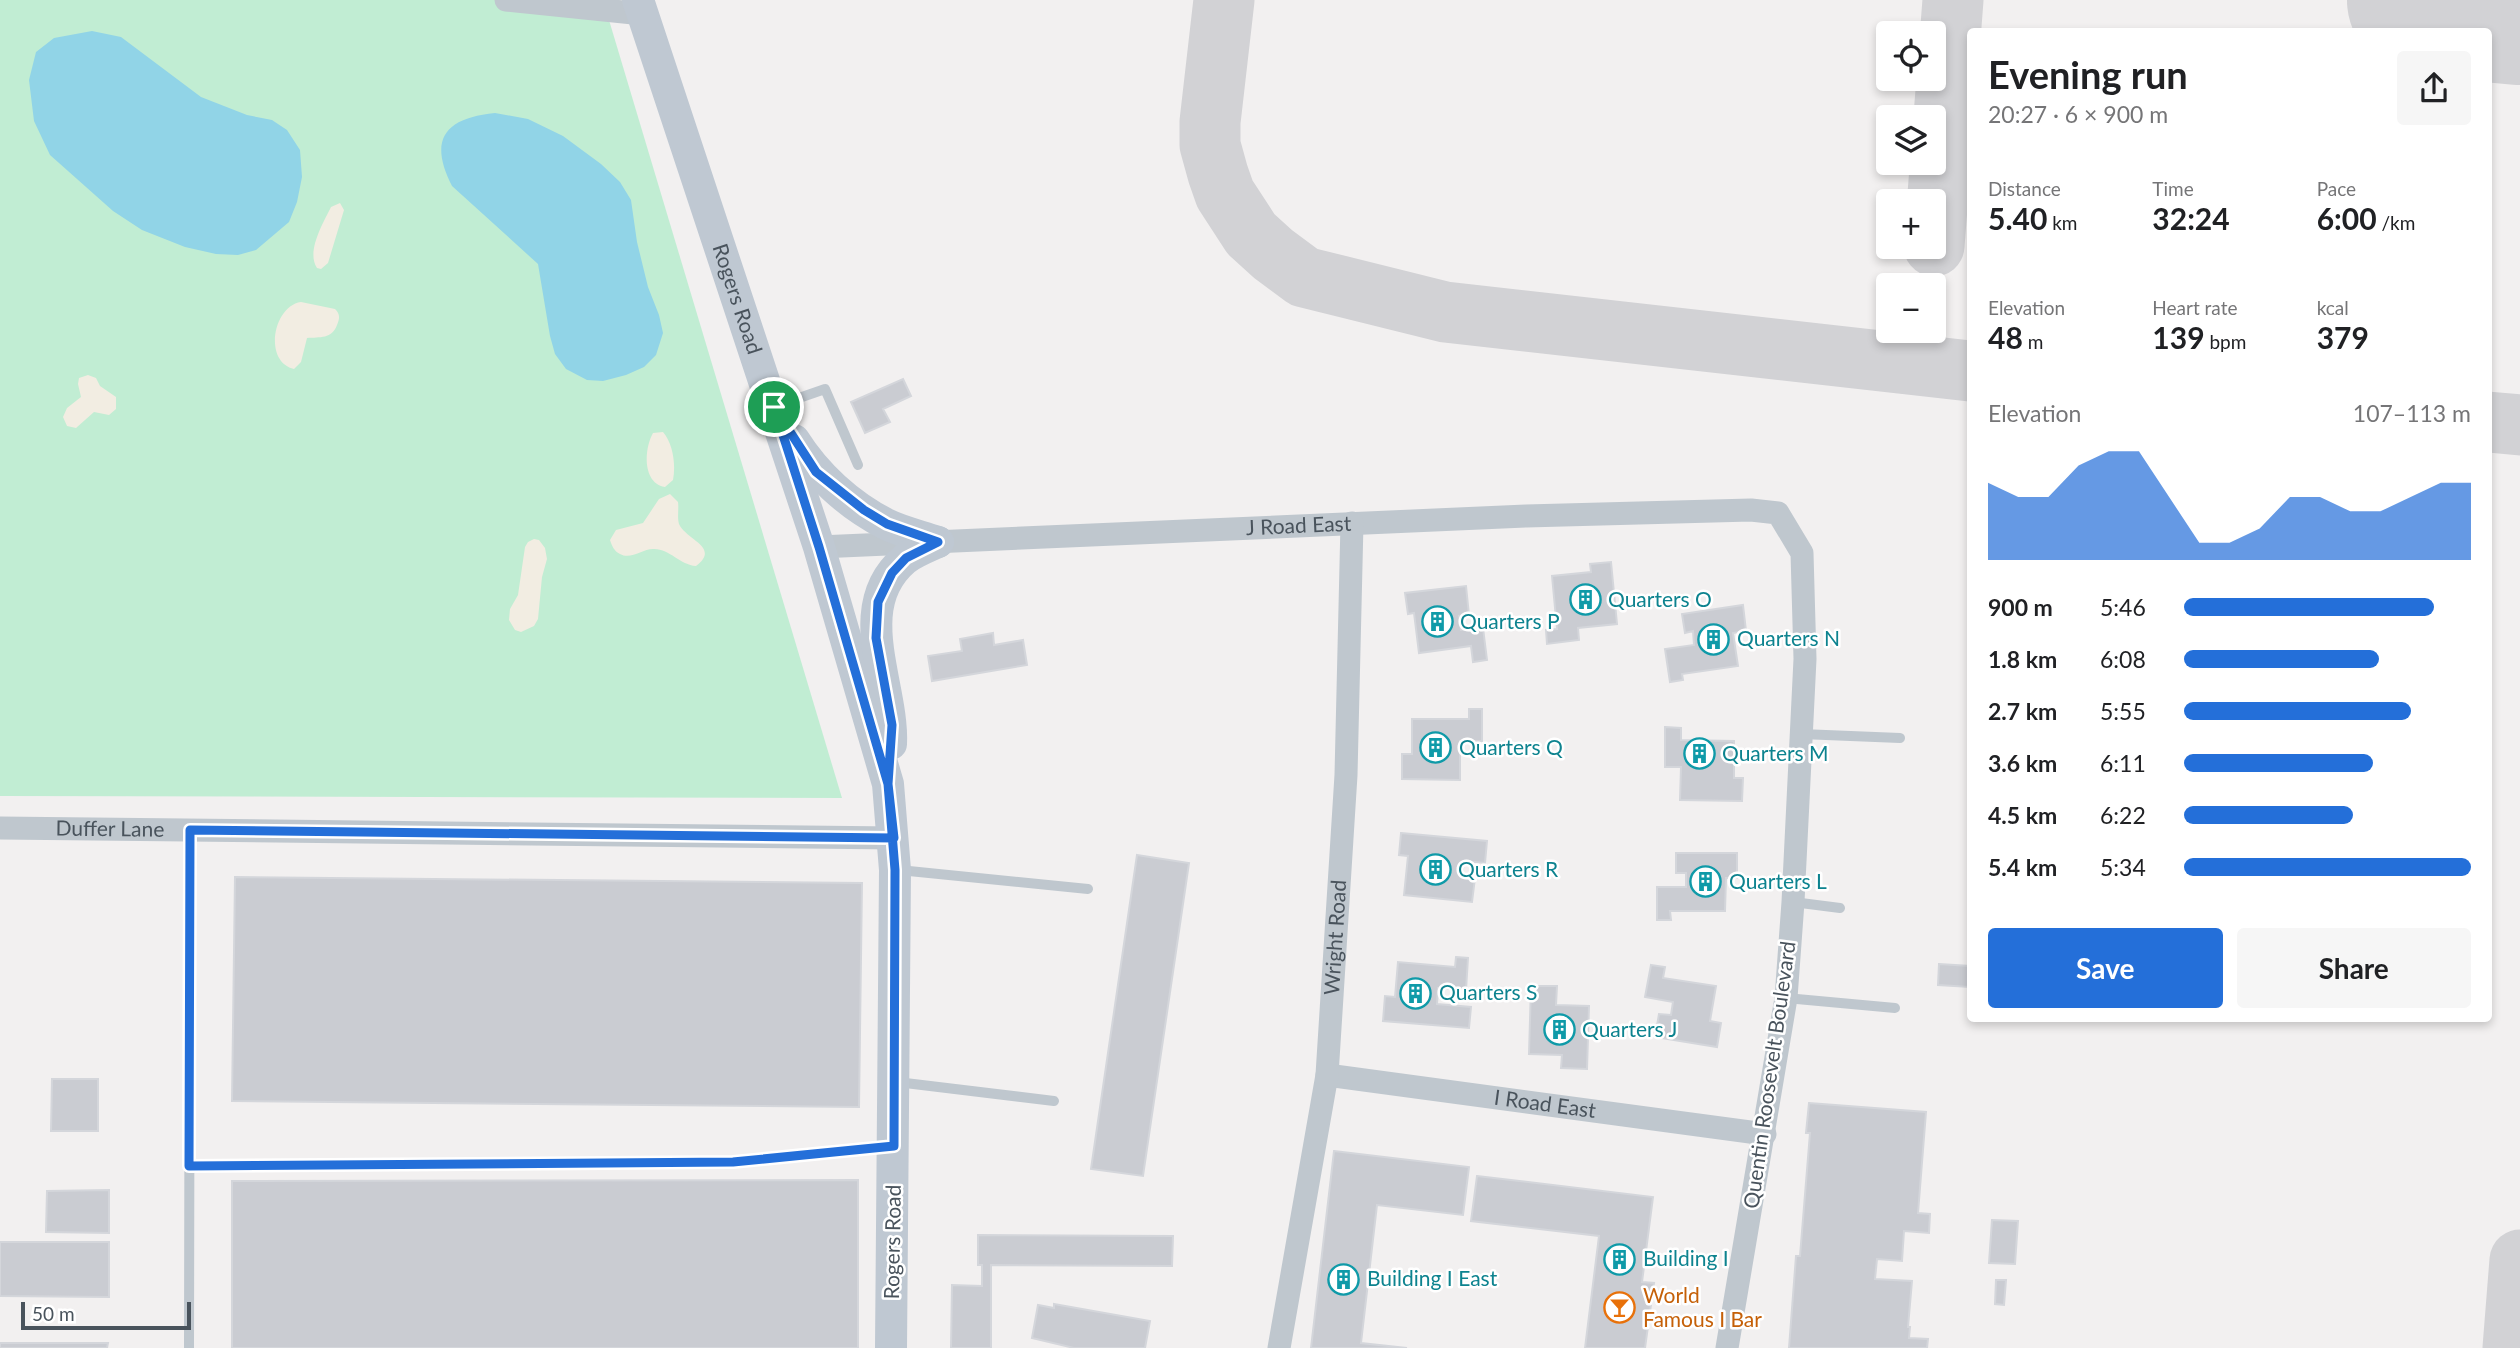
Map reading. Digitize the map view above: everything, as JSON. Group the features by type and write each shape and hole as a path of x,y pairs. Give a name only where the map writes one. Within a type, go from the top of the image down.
{"street":[{"path":"506,0 640,7"},
{"name":"Rogers Road","path":"640,7 819,547 888,784 895,870 891,1348"},
{"path":"774,407 816,472 864,510 887,524 938,542"},
{"name":"J Road East","path":"819,547 1526,516 1751,510 1778,513"},
{"name":"Quentin Roosevelt Boulevard","path":"1727,1348 1786,998 1793,902 1805,659 1802,553 1778,513"},
{"name":"Wright Road","path":"1279,1348 1327,1076 1346,775 1352,523"},
{"path":"888,784 892,725 876,638 878,602 892,573 906,558 938,542"},
{"name":"Duffer Lane","path":"0,828 894,838"},
{"name":"I Road East","path":"1327,1076 1765,1134"}],"lane":[{"path":"774,407 825,389 858,465"},
{"path":"1801,734 1900,738"},
{"path":"189,1348 190,830"},
{"path":"895,870 1088,889"},
{"path":"1793,902 1840,908"},
{"path":"1786,998 1895,1008"},
{"path":"894,1081 1054,1101"},
{"path":"189,1166 733,1162 894,1146"}],"green space":[{"path":"0,0 603,0 842,798 0,796"}],"sand":[{"path":"340,203 344,210 328,263 321,269 317,268 313,254 317,237 331,207"},
{"path":"301,302 335,309 339,318 335,330 329,335 307,338 301,362 294,369 284,364 278,356 275,334 284,313"},
{"path":"88,375 96,378 100,386 116,397 116,409 109,415 94,412 76,428 67,426 63,417 67,408 81,397 79,378"},
{"path":"663,432 673,454 674,467 673,480 665,487 652,479 647,464 653,433"},
{"path":"670,494 678,502 679,524 700,544 705,554 703,559 696,566 659,549 649,549 628,556 616,551 610,540 616,530 643,523 659,499"},
{"path":"534,539 539,540 545,548 547,559 542,577 538,619 534,626 521,632 515,630 509,620 510,609 518,595 525,547"}],"water":[{"path":"92,31 121,37 201,97 247,115 272,120 287,130 300,150 302,177 297,202 289,222 256,250 238,255 216,254 185,247 142,230 113,211 50,155 34,121 29,80 36,52 54,38"},
{"path":"495,113 528,119 563,136 601,164 620,182 631,200 637,242 663,333 656,355 644,367 603,381 587,380 566,369 555,354 550,336 538,264 452,186 442,155 446,134 464,120"}],"building":[{"path":"903,379 911,396 883,409 890,422 865,433 851,402"},
{"name":"Quarters O","path":"1611,562 1617,624 1578,628 1579,640 1547,644 1546,630 1557,629 1552,576 1591,572 1590,564"},
{"name":"Quarters P","path":"1466,586 1469,615 1459,616 1461,630 1483,628 1487,660 1473,662 1471,646 1419,653 1414,613 1408,614 1405,593"},
{"name":"Quarters N","path":"1743,605 1746,631 1733,633 1738,666 1682,674 1683,680 1670,682 1665,649 1694,645 1693,631 1685,633 1682,614"},
{"path":"993,633 994,645 1023,640 1027,665 932,681 928,656 962,651 960,639"},
{"name":"Quarters Q","path":"1469,709 1482,709 1482,741 1460,741 1460,780 1402,779 1402,754 1412,754 1412,719 1469,719"},
{"name":"Quarters M","path":"1665,727 1681,728 1681,740 1734,741 1734,778 1743,778 1742,801 1680,800 1681,767 1665,767"},
{"name":"Quarters R","path":"1401,833 1487,841 1485,863 1464,861 1462,877 1475,878 1472,902 1404,895 1408,856 1399,855"},
{"name":"Quarters L","path":"1676,853 1737,853 1737,878 1726,878 1725,911 1670,911 1671,920 1657,920 1657,887 1686,887 1686,873 1676,873"},
{"path":"1137,855 1189,863 1143,1176 1091,1169"},
{"path":"235,877 862,883 859,1107 232,1101"},
{"name":"Quarters S","path":"1456,957 1468,958 1466,990 1438,988 1437,1004 1471,1007 1469,1028 1383,1021 1385,996 1395,997 1398,962 1455,967"},
{"path":"1939,964 1967,966 1967,987 1938,985"},
{"path":"1651,965 1665,967 1663,978 1716,986 1710,1021 1721,1023 1717,1047 1655,1037 1659,1014 1671,1015 1673,1002 1645,997"},
{"name":"Quarters J","path":"1531,986 1557,986 1556,1005 1589,1006 1587,1069 1561,1068 1562,1055 1529,1054"},
{"path":"52,1079 98,1079 98,1131 51,1131"},
{"path":"1809,1103 1926,1112 1918,1213 1930,1214 1929,1233 1904,1231 1902,1261 1877,1259 1875,1279 1912,1281 1909,1338 1928,1339 1927,1348 1789,1348 1796,1256 1800,1256 1810,1133 1806,1133"},
{"name":"Building I East","path":"1334,1151 1469,1167 1463,1215 1377,1205 1361,1343 1407,1348 1311,1348"},
{"name":"Building I","path":"1477,1176 1653,1197 1642,1282 1654,1283 1645,1348 1585,1348 1599,1236 1471,1221"},
{"path":"858,1180 858,1348 232,1348 232,1181"},
{"path":"109,1190 109,1233 46,1232 47,1191"},
{"path":"1992,1220 2018,1221 2015,1264 1989,1263"},
{"path":"978,1235 1173,1236 1172,1266 991,1265 991,1348 951,1348 952,1285 982,1286 982,1265 978,1265"},
{"path":"0,1242 109,1242 109,1297 0,1296"},
{"path":"1996,1280 2006,1280 2004,1305 1995,1304"},
{"path":"1054,1304 1150,1321 1145,1348 1074,1348 1032,1338 1038,1305 1054,1308"},
{"path":"0,1343 108,1343 107,1348 0,1348"}],"taxiway":[{"path":"1224,0 1210,122 1210,145 1218,174 1225,194 1251,234 1304,277 1445,312 1967,371"},
{"path":"1938,189 1953,0"},
{"path":"2492,422 2520,425"},
{"path":"2513,1348 2520,1260"}],"runway":[{"path":"2423,0 2520,9"}],"place":[{"name":"Quarters O","path":"1585,600"},
{"name":"Quarters P","path":"1437,622"},
{"name":"Quarters N","path":"1714,639"},
{"name":"Quarters Q","path":"1436,748"},
{"name":"Quarters M","path":"1699,754"},
{"name":"Quarters R","path":"1435,870"},
{"name":"Quarters L","path":"1706,882"},
{"name":"Quarters S","path":"1416,993"},
{"name":"Quarters J","path":"1559,1030"},
{"name":"Building I","path":"1620,1259"},
{"name":"Building I East","path":"1344,1279"},
{"name":"World Famous I Bar","path":"1620,1308"}],"route":[{"path":"774,407 816,472 864,510 887,524 938,542 906,558 892,573 878,602 876,638 892,725 888,784 894,838 190,830 189,1166 733,1162 894,1146 895,870 894,838 888,784 819,547 774,407"}]}
